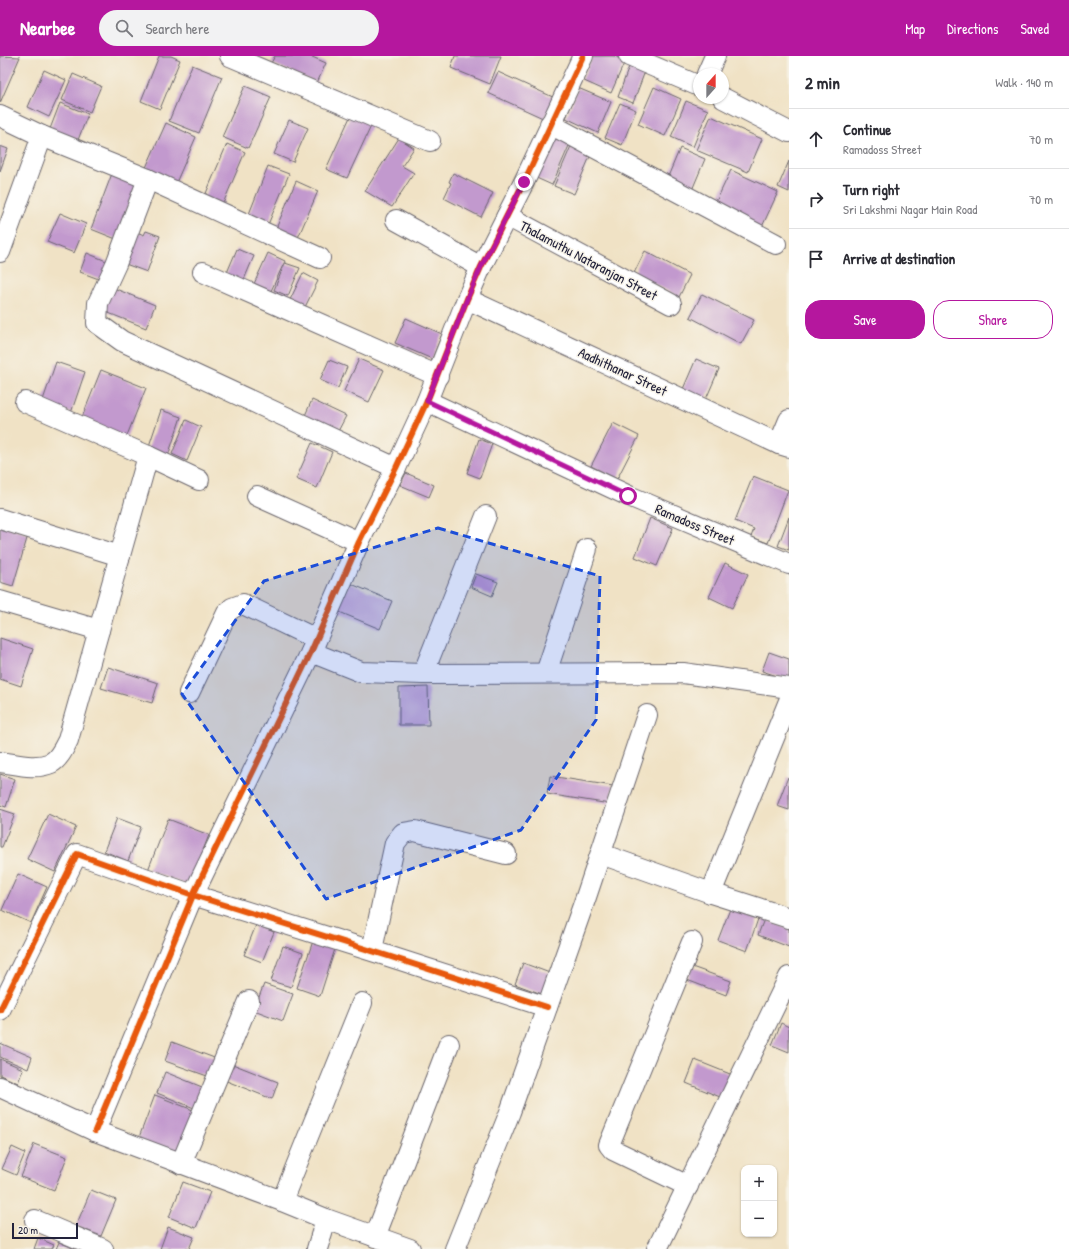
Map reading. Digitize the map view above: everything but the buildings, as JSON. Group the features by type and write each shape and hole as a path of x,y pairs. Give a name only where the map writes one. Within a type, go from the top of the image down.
{"street":[{"path":"230,56 430,141"},
{"path":"95,1131 193,895 314,646 359,542 427,401 481,267 507,216 583,56"},
{"path":"629,56 693,83"},
{"path":"710,68 715,56"},
{"path":"729,101 789,131"},
{"path":"0,116 42,136 148,179 320,258"},
{"path":"550,124 776,244"},
{"path":"0,252 42,136"},
{"path":"148,179 116,264 98,303 97,323 122,341 396,468"},
{"name":"Thalamuthu Nataranjan Street","path":"507,216 671,304"},
{"path":"396,220 481,267"},
{"path":"203,272 438,376"},
{"name":"Aadhithanar Street","path":"467,299 784,445"},
{"name":"Ramadoss Street","path":"427,401 628,496 789,564"},
{"path":"25,402 199,480"},
{"path":"784,445 789,420"},
{"path":"0,762 30,767 39,766 51,762 62,751 68,740 148,456"},
{"path":"258,496 359,542"},
{"path":"423,674 486,516"},
{"path":"0,519 120,556"},
{"path":"546,673 588,549"},
{"path":"0,601 99,630"},
{"path":"189,693 227,613 238,604 243,604 361,672 423,674 683,673 789,688"},
{"path":"711,893 789,701"},
{"path":"455,1249 510,1112 601,854 647,715"},
{"path":"372,950 395,843 403,833 415,831 506,854"},
{"path":"0,1010 77,854 193,895 372,950 547,1007"},
{"path":"601,854 711,893 789,918"},
{"path":"688,1186 612,1150 609,1145 692,942"},
{"path":"657,1249 789,977"},
{"path":"181,1164 249,1001"},
{"path":"282,1201 362,1003"},
{"path":"375,1237 449,1044"},
{"path":"0,1087 95,1131 326,1219 410,1249"},
{"path":"317,1249 326,1219"},
{"path":"35,1220 103,1249"}],"highlighted area":[{"path":"438,528 600,576 596,720 521,830 326,899 182,694 264,581"}],"cycle path":[{"path":"95,1131 193,895 311,652 359,542 427,401 481,267 524,182 583,56"},
{"path":"0,1010 77,854 193,895 547,1007"}],"route":[{"path":"524,182 481,267 427,401 628,496"}]}
